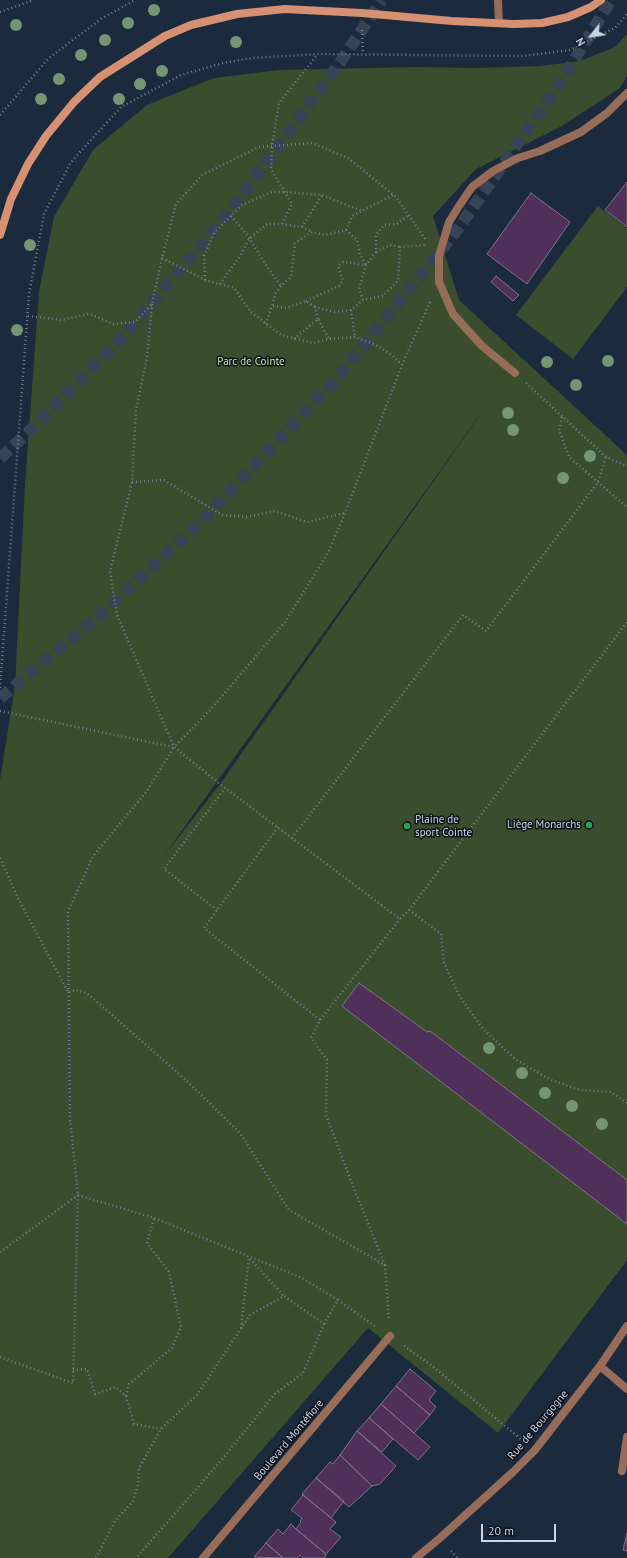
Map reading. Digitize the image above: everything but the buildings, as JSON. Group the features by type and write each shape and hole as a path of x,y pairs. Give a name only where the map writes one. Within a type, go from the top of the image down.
{"street":[{"path":"498,0 499,23"},
{"path":"0,235 11,199 28,164 50,131 74,102 100,77 165,36 191,25 218,18 253,12 285,9 499,23 542,23 568,17 591,7 601,0"},
{"path":"515,372 482,346 453,314 439,282 439,256 449,222 472,187 493,171 518,158 540,151 581,132 607,113 627,93"},
{"name":"Rue de Bourgogne","path":"416,1558 513,1472 535,1450 600,1366 627,1326"},
{"name":"Boulevard Montéfiore","path":"203,1558 390,1336"},
{"path":"600,1366 627,1389"},
{"path":"622,1471 627,1437"}],"path":[{"path":"0,12 34,0"},
{"path":"0,115 50,58 101,19 135,0"},
{"path":"362,13 363,54"},
{"path":"0,688 29,294 44,214 71,162 121,107 181,75 223,63 252,58 318,54 523,56 570,50 615,28 627,14"},
{"path":"282,224 292,204 271,169 272,146 279,103 318,54"},
{"path":"174,747 117,615 110,570 132,482 136,410 147,357 152,304 176,204 202,175 259,147 312,143 348,158 396,197 430,244 400,247 390,245 376,252 366,266 359,289 363,300"},
{"path":"205,280 204,256 214,233 242,205 272,192 285,192 322,194 362,211"},
{"path":"302,227 322,194"},
{"path":"346,230 352,216 392,195"},
{"path":"376,252 376,235 384,224 397,224 408,215"},
{"path":"231,216 248,236 264,264 281,286"},
{"path":"220,284 250,239 268,224 282,224 302,227 325,236 346,230"},
{"path":"346,230 357,240 360,255 366,266"},
{"path":"266,324 276,293 291,277 295,243 312,232"},
{"path":"306,301 315,307 335,312 351,310 363,300 383,296 398,281 400,247"},
{"path":"162,258 205,280 234,288 251,312 280,335 313,343 329,339 355,337 374,344 392,355 402,364"},
{"path":"273,306 286,308 306,301 339,286 343,280 338,266 343,262 366,266"},
{"path":"0,1357 73,1383 78,1195 70,1118 68,912 93,856 147,791 174,747 211,709 284,622 328,553 345,513 402,364 439,282"},
{"path":"28,316 61,320 89,314 114,324 135,322 152,304"},
{"path":"315,307 318,319 329,339"},
{"path":"351,310 355,337"},
{"path":"294,339 318,319"},
{"path":"515,372 606,457 627,466"},
{"path":"562,417 559,430 569,457 627,507"},
{"path":"292,838 463,615 486,631 598,482 606,457"},
{"path":"132,482 164,480 222,516 247,517 275,511 307,522 345,513"},
{"path":"507,1428 431,1365 390,1336 385,1265 326,1115 326,1060 311,1038 320,1020 400,919 409,910 627,622"},
{"path":"0,711 174,747 225,788 400,919"},
{"path":"217,910 164,869 225,788"},
{"path":"278,827 204,928 320,1020"},
{"path":"0,858 18,898 68,992"},
{"path":"409,910 441,934 444,963 460,997 483,1029 516,1059 551,1080 580,1090 611,1092 627,1103"},
{"path":"68,992 75,990 87,993 186,1080 240,1133 289,1210 385,1265"},
{"path":"78,1195 154,1218 249,1258 302,1278 338,1300 377,1328"},
{"path":"0,1252 78,1195"},
{"path":"126,1396 129,1384 172,1348 180,1327 169,1272 147,1243 154,1218"},
{"path":"249,1258 284,1296 324,1324"},
{"path":"241,1328 249,1258"},
{"path":"96,1558 115,1521 133,1501 138,1485 139,1468 161,1429 197,1395 250,1315 284,1296"},
{"path":"136,1558 219,1463 276,1394 303,1373 324,1324 338,1300"},
{"path":"73,1370 87,1369 95,1394 116,1386 126,1396 134,1424 161,1429"}],"green space":[{"name":"Parc de Cointe","path":"627,34 627,76 620,88 560,127 476,169 433,216 459,300 627,455 627,1260 498,1433 368,1328 168,1558 0,1558 0,780 15,686 25,485 39,292 54,217 93,150 147,105 214,78 279,70 540,66 580,61 615,47","holes":["481,414 220,784 163,857"]},
{"path":"598,206 627,228 627,287 573,359 516,315"}],"tunnel":[{"path":"0,458 37,424 128,331 231,210 341,61 382,0"},
{"path":"0,698 99,616 198,525 339,376 457,230 559,85 611,0"}],"place":[{"name":"Liège Monarchs","path":"589,825"},
{"name":"Plaine de sport Cointe","path":"407,826"}]}
